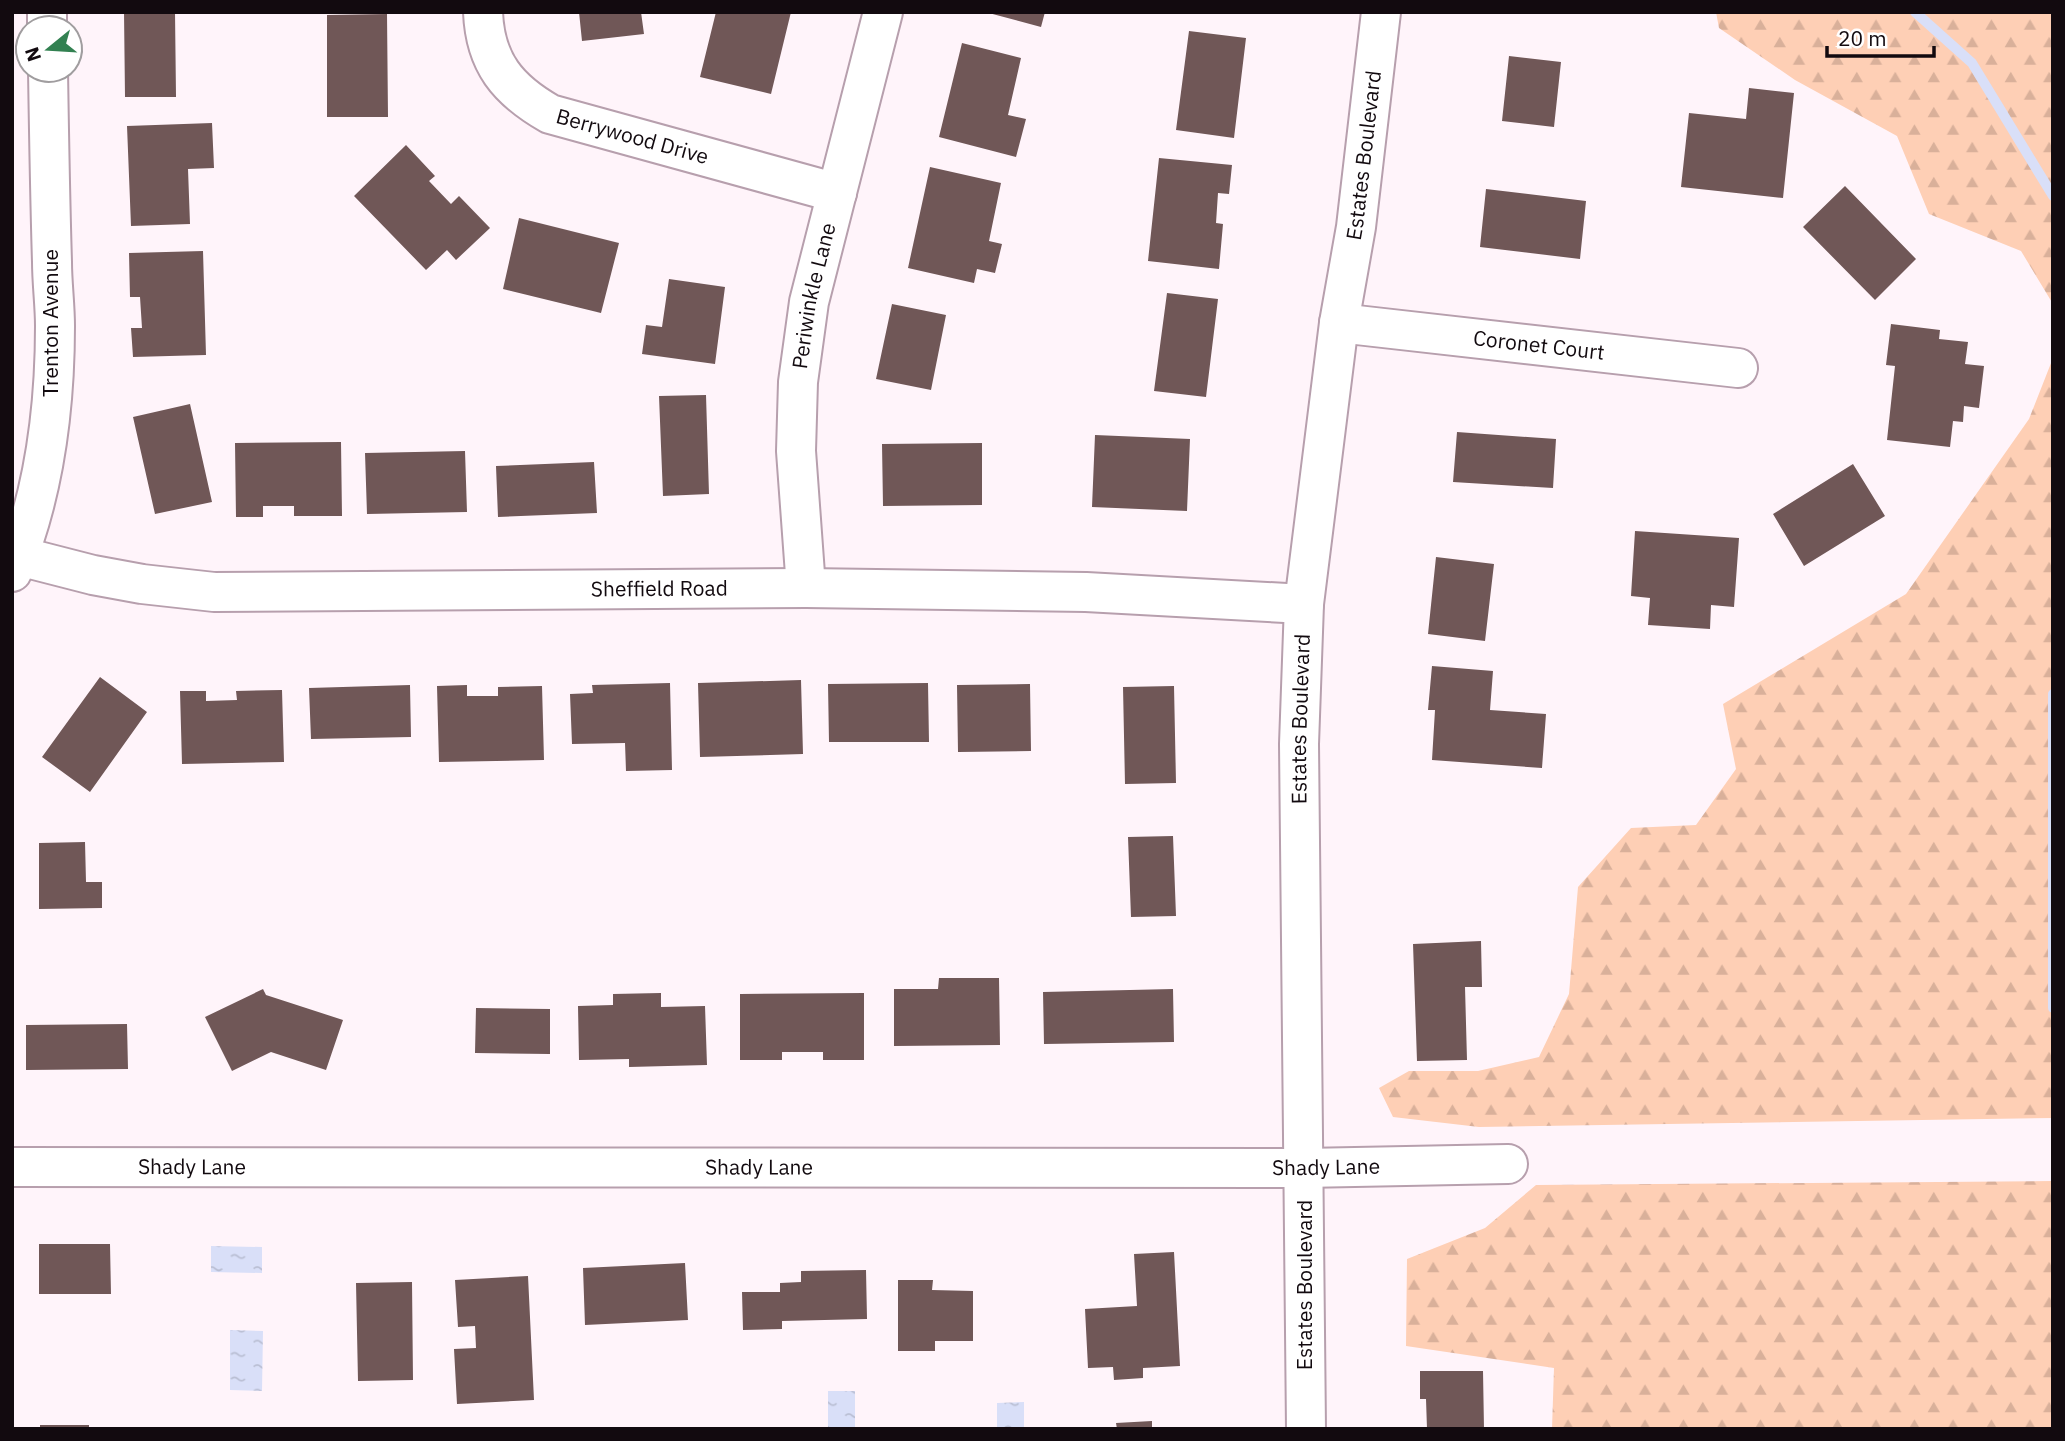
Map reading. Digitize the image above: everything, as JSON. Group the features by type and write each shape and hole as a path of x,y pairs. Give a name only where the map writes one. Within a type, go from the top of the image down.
{"street":[{"name":"Berrywood Drive","path":"483,12 491,54 505,79 525,100 550,114 837,193"},
{"name":"Periwinkle Lane","path":"806,588 796,451 798,382 809,302 883,12"},
{"name":"Estates Boulevard","path":"1306,1429 1299,744 1304,604 1339,323 1356,227 1381,12"},
{"name":"Trenton Avenue","path":"15,564 40,477 52,407 55,325 48,84"},
{"name":"Coronet Court","path":"1339,323 1738,368"},
{"name":"Sheffield Road","path":"15,564 142,584 214,592 806,588 1086,592 1304,604"},
{"name":"Shady Lane","path":"12,1167 1304,1168 1508,1164"}],"green space":[{"path":"1716,12 2053,12 2053,304 2021,251 1929,214 1897,136 1795,80 1719,28"},
{"path":"2053,358 2053,1118 1479,1127 1393,1117 1379,1088 1409,1071 1478,1071 1539,1057 1569,994 1578,887 1631,828 1696,825 1736,769 1723,704 1906,594 2029,419"},
{"path":"2053,1181 2053,1429 1552,1429 1554,1368 1406,1346 1407,1259 1485,1228 1536,1185"}],"water":[{"path":"211,1246 262,1247 262,1273 211,1272"},
{"path":"230,1330 263,1331 262,1391 230,1390"},
{"path":"828,1391 855,1391 855,1429 828,1429"},
{"path":"1024,1402 1024,1429 997,1429 997,1403"}],"building":[{"path":"124,12 175,12 176,97 125,97"},
{"path":"579,12 641,12 644,34 582,41"},
{"path":"716,12 791,12 771,94 700,77"},
{"path":"985,12 1045,12 1041,27"},
{"path":"387,14 388,117 327,117 327,15"},
{"path":"1189,31 1246,38 1234,138 1176,130"},
{"path":"962,43 1021,58 1008,115 1026,119 1016,157 939,137"},
{"path":"1509,56 1561,62 1554,127 1502,121"},
{"path":"1749,88 1794,93 1783,198 1681,187 1689,113 1746,119"},
{"path":"212,123 214,168 188,169 190,224 131,226 127,126"},
{"path":"406,145 435,176 429,181 451,204 459,196 490,228 456,260 447,250 426,270 354,196"},
{"path":"1159,158 1232,165 1229,194 1218,193 1216,223 1223,224 1219,269 1148,261"},
{"path":"930,167 1001,183 989,241 1002,244 995,273 977,269 974,283 908,268"},
{"path":"1845,186 1916,259 1875,300 1803,227"},
{"path":"1486,189 1586,201 1580,259 1480,247"},
{"path":"519,218 619,243 601,313 503,289"},
{"path":"203,251 206,355 133,357 131,328 142,328 140,297 130,297 129,253"},
{"path":"669,279 725,287 715,364 642,354 646,325 662,327"},
{"path":"1167,293 1218,299 1206,397 1154,391"},
{"path":"892,304 946,315 931,390 876,379"},
{"path":"1891,324 1940,330 1939,339 1968,342 1965,364 1984,366 1979,408 1964,406 1963,422 1953,421 1950,447 1887,440 1895,366 1886,365"},
{"path":"706,395 709,494 663,496 659,396"},
{"path":"190,404 212,502 155,514 133,417"},
{"path":"1457,432 1556,439 1553,488 1453,482"},
{"path":"1095,435 1190,439 1187,511 1092,507"},
{"path":"341,442 342,516 294,516 294,506 263,506 263,517 236,517 235,443"},
{"path":"982,443 982,505 883,506 882,444"},
{"path":"465,451 467,512 367,514 365,453"},
{"path":"594,462 597,513 498,517 496,466"},
{"path":"1853,464 1885,516 1804,566 1773,514"},
{"path":"1635,531 1739,538 1734,607 1711,605 1710,629 1648,625 1650,598 1631,596"},
{"path":"1436,557 1494,564 1485,641 1428,634"},
{"path":"1432,666 1493,671 1490,710 1546,714 1542,768 1432,760 1435,710 1428,710"},
{"path":"100,677 147,712 90,792 42,757"},
{"path":"801,680 803,754 700,757 698,683"},
{"path":"670,683 672,770 626,771 625,743 572,744 570,694 593,693 592,685"},
{"path":"928,683 929,742 829,742 828,684"},
{"path":"1030,684 1031,751 958,752 957,685"},
{"path":"410,685 411,737 311,739 309,688"},
{"path":"467,685 467,696 498,696 498,687 542,686 544,760 439,762 437,686"},
{"path":"1174,686 1176,783 1125,784 1123,687"},
{"path":"282,690 284,762 182,764 180,691 206,691 206,701 237,700 236,691"},
{"path":"1173,836 1176,916 1131,917 1128,837"},
{"path":"85,842 86,882 102,882 102,908 39,909 39,843"},
{"path":"1481,941 1482,987 1465,987 1467,1060 1417,1061 1413,944"},
{"path":"939,978 999,978 1000,1045 894,1046 894,989 938,989"},
{"path":"263,989 266,995 343,1020 326,1070 271,1052 232,1071 205,1017"},
{"path":"1173,989 1174,1042 1044,1044 1043,992"},
{"path":"661,993 661,1007 705,1006 707,1065 629,1067 629,1059 579,1060 578,1006 613,1005 613,994"},
{"path":"864,993 864,1060 823,1060 823,1052 782,1052 782,1060 740,1060 740,994"},
{"path":"476,1008 550,1009 550,1054 475,1053"},
{"path":"127,1024 128,1069 26,1070 26,1025"},
{"path":"39,1244 110,1244 111,1294 39,1294"},
{"path":"1174,1252 1180,1366 1143,1368 1143,1378 1114,1380 1113,1367 1088,1368 1085,1309 1137,1306 1134,1254"},
{"path":"685,1263 688,1320 585,1325 583,1268"},
{"path":"866,1270 867,1319 782,1321 782,1329 743,1330 742,1292 780,1292 780,1283 801,1282 801,1271"},
{"path":"528,1276 534,1400 457,1404 454,1349 476,1348 475,1326 458,1327 455,1280"},
{"path":"898,1280 933,1280 932,1290 973,1291 973,1341 935,1341 935,1351 898,1351"},
{"path":"412,1282 413,1380 358,1381 356,1283"},
{"path":"1420,1371 1483,1371 1484,1429 1427,1429 1426,1399 1420,1399"},
{"path":"1152,1421 1152,1429 1117,1429 1116,1423"},
{"path":"40,1425 89,1425 89,1429 40,1429"}],"waterway":[{"path":"1915,12 1972,63 2053,196"},
{"path":"2053,694 2053,1008"}]}
